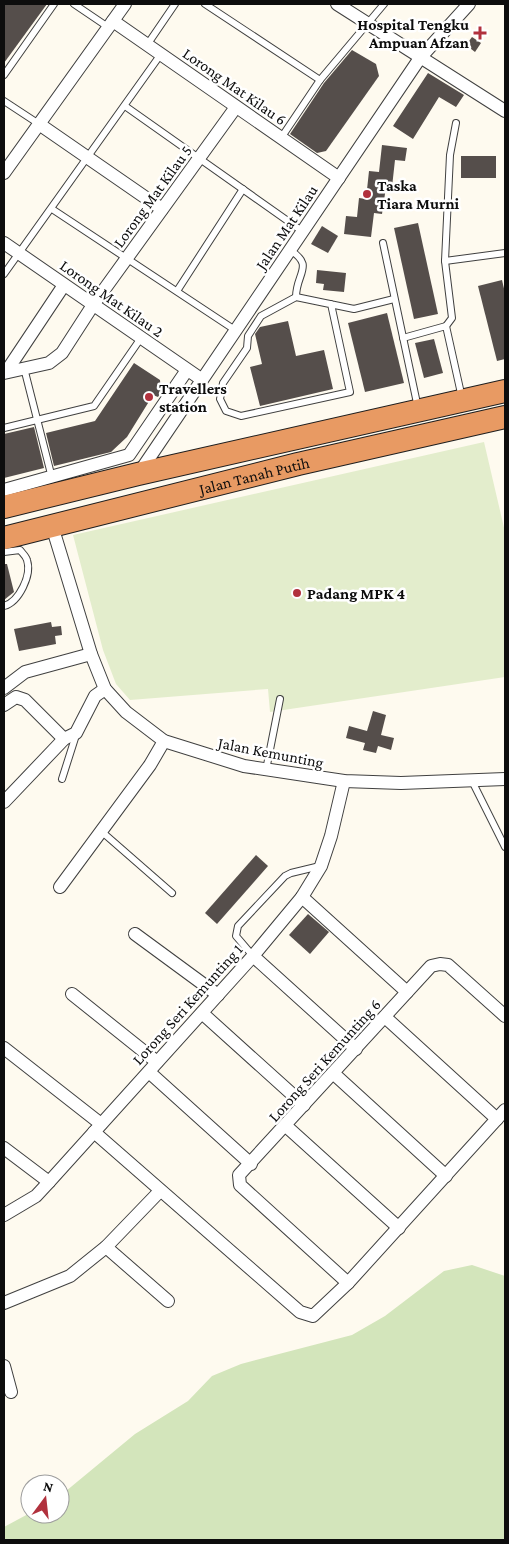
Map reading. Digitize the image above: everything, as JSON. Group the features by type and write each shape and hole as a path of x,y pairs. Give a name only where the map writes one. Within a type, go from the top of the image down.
{"highway":[{"name":"Jalan Tanah Putih","path":"4,507 54,487 138,474 505,391"},
{"name":"Jalan Tanah Putih","path":"4,538 298,464 505,417"}],"street":[{"path":"4,173 125,4"},
{"path":"337,4 505,111"},
{"name":"Jalan Mat Kilau","path":"138,474 420,58 469,4"},
{"name":"Lorong Mat Kilau 6","path":"110,24 148,45 339,178"},
{"name":"Lorong Mat Kilau 5","path":"5,373 49,363 56,359 236,107"},
{"path":"38,124 162,209"},
{"name":"Lorong Mat Kilau 2","path":"4,243 201,380"},
{"path":"5,373 64,284"},
{"path":"4,490 54,487 129,455 187,370"},
{"name":"Jalan Kemunting","path":"52,526 91,654 105,689 126,712 164,741 203,754 266,770 344,781 401,783 505,779"},
{"path":"4,688 26,672 91,654"},
{"path":"4,802 64,739 76,733 95,696 105,689"},
{"path":"4,705 16,698 25,700 64,739"},
{"path":"60,887 150,765 164,741"},
{"name":"Lorong Seri Kemunting 1","path":"4,1216 36,1196 253,956 302,897 321,866 331,836 344,781"},
{"path":"302,897 408,992"},
{"path":"135,934 218,995"},
{"path":"253,956 356,1049"},
{"name":"Lorong Seri Kemunting 6","path":"348,1283 240,1185 239,1175 431,966 448,965 505,1016"},
{"path":"72,994 153,1067 250,1164"},
{"path":"202,1013 304,1105"},
{"path":"4,1048 98,1128 160,1192 304,1315 313,1316 348,1283 501,1114 385,1017"},
{"path":"333,1074 446,1176"},
{"path":"286,1126 399,1228"},
{"path":"4,1148 49,1182"},
{"path":"4,1303 70,1276 106,1248 160,1192"},
{"path":"106,1248 168,1301"},
{"path":"4,1366 11,1392"}],"lane":[{"path":"4,75 54,4"},
{"path":"74,4 110,24"},
{"path":"148,45 175,4"},
{"path":"205,4 320,80"},
{"path":"281,138 320,80 384,4"},
{"path":"4,274 161,54"},
{"path":"4,101 38,124"},
{"path":"125,106 302,231"},
{"path":"403,338 446,326 452,318 445,260 450,154 456,123"},
{"path":"177,291 243,189"},
{"path":"52,209 235,330"},
{"path":"383,243 419,411"},
{"path":"290,250 301,257 304,265 296,287 296,297"},
{"path":"445,260 505,253"},
{"path":"331,304 350,392 241,416 226,412 222,407 220,391 223,383 247,348 248,336 261,316 296,297 331,304 354,309 394,299"},
{"path":"446,326 463,401"},
{"path":"4,428 94,406 141,338"},
{"path":"24,368 54,487"},
{"path":"4,552 20,550 27,559 28,572 16,599 4,606"},
{"path":"266,770 280,699"},
{"path":"62,779 76,733"},
{"path":"472,781 505,847"},
{"path":"101,831 172,894"},
{"path":"253,956 236,936 238,926 285,876 290,873 321,866"}],"green space":[{"name":"Padang MPK 4","path":"484,442 505,532 505,677 270,712 268,689 130,700 116,684 103,650 73,535"},
{"path":"472,1265 505,1276 505,1540 4,1540 4,1527 20,1518 20,1524 70,1524 70,1488 135,1434 188,1401 212,1376 241,1364 352,1335 385,1316 444,1271"}],"building":[{"path":"4,4 47,4 4,63"},
{"path":"472,37 481,43 475,52 466,45"},
{"path":"352,50 376,64 379,76 326,151 317,153 290,134 324,83"},
{"path":"428,73 464,95 456,107 439,97 413,139 393,126"},
{"path":"382,145 407,148 405,161 395,160 392,187 386,187 382,214 374,213 371,237 344,234 346,216 357,217 359,198 366,199 369,171 379,172"},
{"path":"461,156 496,156 496,178 461,178"},
{"path":"418,223 438,314 414,319 394,228"},
{"path":"322,226 338,236 328,253 311,244"},
{"path":"317,270 346,273 344,292 323,290 324,284 316,283"},
{"path":"502,280 505,293 505,359 497,361 478,286"},
{"path":"387,313 404,383 365,392 348,323"},
{"path":"288,321 296,356 324,350 333,389 260,406 250,367 262,364 255,334 260,327"},
{"path":"434,339 443,373 424,378 415,343"},
{"path":"134,363 160,380 161,392 158,397 153,395 127,437 111,452 54,466 46,433 95,421"},
{"path":"34,427 44,468 4,478 4,434"},
{"path":"4,564 7,564 14,592 4,600"},
{"path":"51,622 52,627 61,626 62,635 55,636 56,644 19,651 14,629"},
{"path":"373,711 386,715 381,735 394,738 391,750 378,746 376,753 363,750 365,743 346,738 349,726 367,731"},
{"path":"256,855 268,866 217,924 205,913"},
{"path":"308,914 329,932 310,954 289,935"}],"place":[{"name":"Hospital Tengku Ampuan Afzan","path":"480,33"},
{"name":"Taska Tiara Murni","path":"367,194"},
{"name":"Travellers station","path":"149,397"},
{"name":"Padang MPK 4","path":"297,593"}]}
